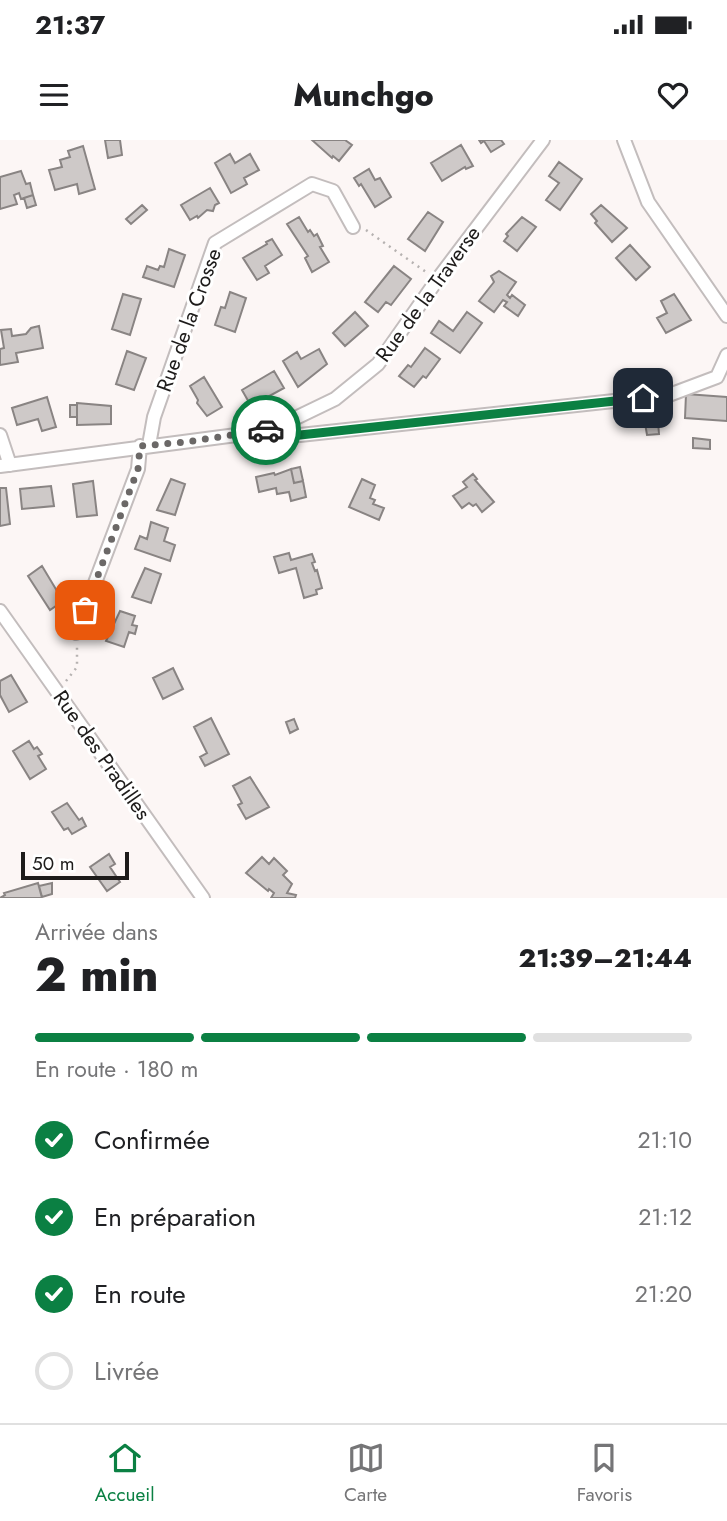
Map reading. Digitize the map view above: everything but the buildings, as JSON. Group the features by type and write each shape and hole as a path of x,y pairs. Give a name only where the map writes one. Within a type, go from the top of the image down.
{"street":[{"name":"Rue de la Traverse","path":"5,465 277,428 335,399 378,365 437,280 543,140"},
{"path":"624,140 648,202 727,316"},
{"name":"Rue de la Crosse","path":"76,633 138,469 215,243 312,184 333,191 353,227"},
{"path":"277,428 300,435 669,395 717,377 727,355"},
{"path":"0,435 5,465"},
{"name":"Rue des Pradilles","path":"0,611 203,898"}],"path":[{"path":"353,227 370,231 437,280"},
{"path":"55,690 78,667 76,633"}],"way so far":[{"path":"85,610 138,469 140,446 266,430"}],"route":[{"path":"266,430 277,428 300,435 643,398"}]}
